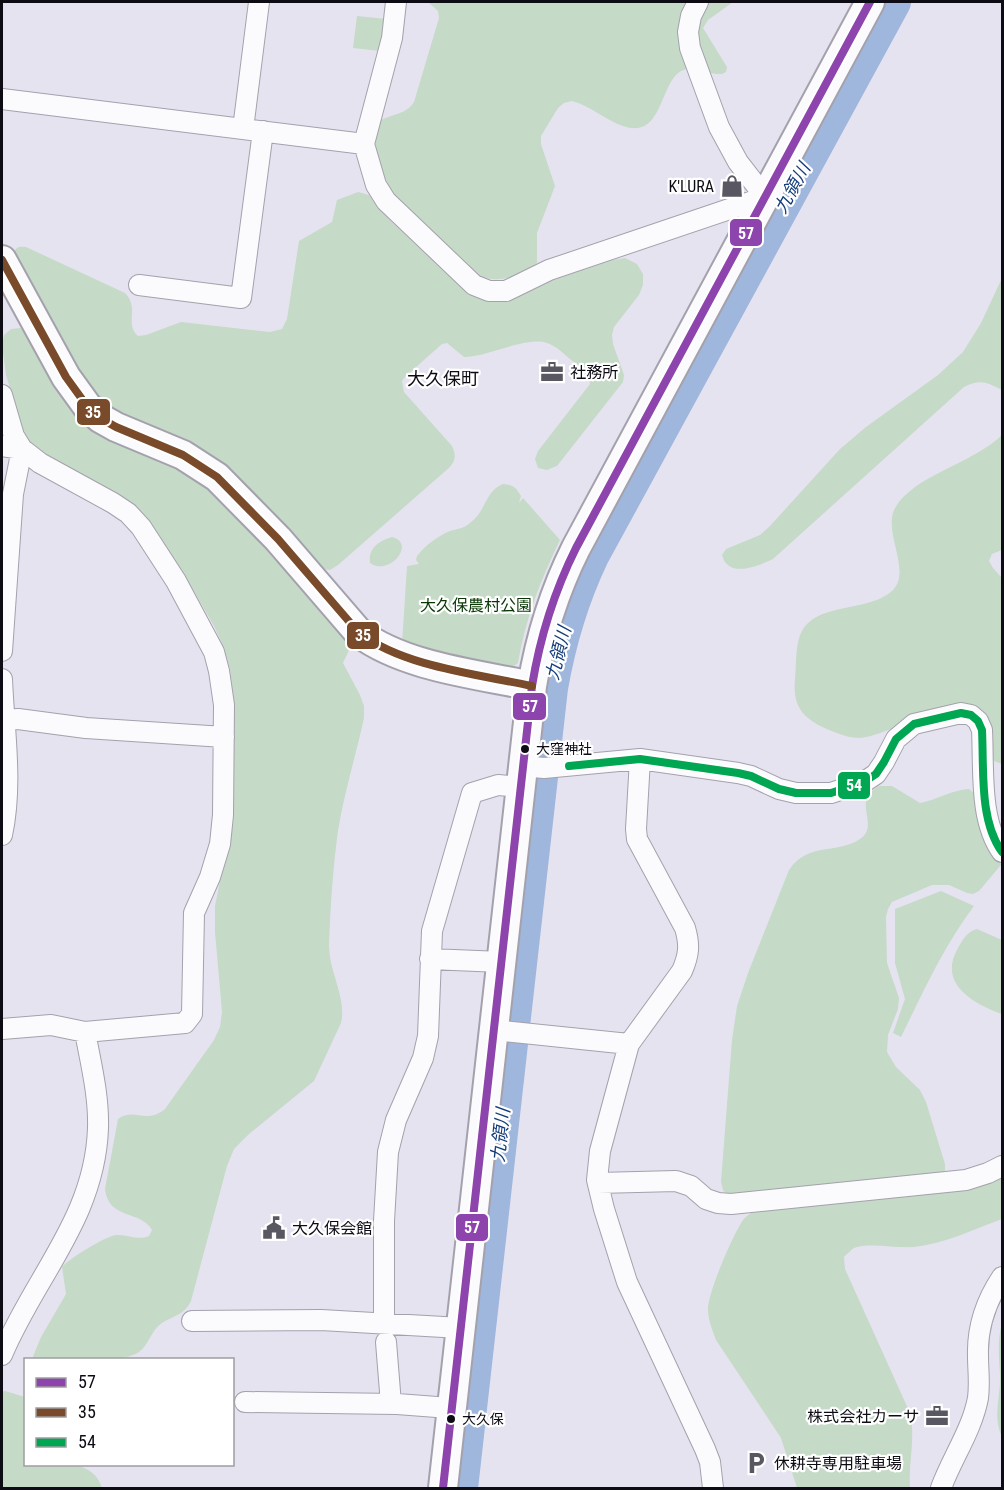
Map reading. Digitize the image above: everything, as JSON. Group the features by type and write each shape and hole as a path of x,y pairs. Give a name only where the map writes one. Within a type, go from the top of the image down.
{"main road":[{"path":"442,1488 461,1328 505,1031 501,962 531,772 532,686 544,627 566,569 870,2"},
{"path":"2,260 66,377 87,406 116,428 183,455 217,477 278,539 359,633 375,645 410,660 532,686"}],"street":[{"path":"243,129 259,2"},
{"path":"396,2 392,38 364,144 376,185 386,201 474,285 489,291 506,291 549,270 765,197 738,162 719,126 690,48 688,32 691,16 698,2"},
{"path":"2,99 364,144"},
{"path":"139,285 241,298 263,131"},
{"path":"2,395 14,436 22,449 40,463 113,503 128,513 141,527 177,581 214,652 224,705 224,814 220,844 210,877 194,913 192,1014 184,1023 85,1032 51,1025 2,1029"},
{"path":"2,446 22,449"},
{"path":"2,651 3,583 13,494 22,449"},
{"path":"2,679 7,811 2,834"},
{"path":"391,1404 385,1333 384,1221 388,1152 396,1120 423,1058 428,1036 432,931 472,793 531,772 640,759 738,773 751,776 778,789 796,793 831,793 864,782 876,774 885,762 896,739 914,724 961,713 971,715 978,721 982,730 986,815 989,829 1002,852"},
{"path":"4,720 18,719 86,728 224,737"},
{"path":"640,759 637,839 685,928 689,942 688,957 682,970 629,1044 600,1151 598,1183 627,1282 705,1449 710,1462 713,1488"},
{"path":"430,959 501,962"},
{"path":"505,1031 629,1044"},
{"path":"2,1355 18,1318 64,1241 87,1192 95,1162 98,1128 96,1095 85,1032"},
{"path":"598,1183 676,1181 691,1186 706,1199 731,1204 966,1180 1002,1166"},
{"path":"940,1488 972,1419 980,1377 978,1340 981,1321 987,1303 1002,1277"},
{"path":"192,1321 321,1320 385,1333 461,1328"},
{"path":"245,1402 391,1404 450,1408"}],"green space":[{"path":"428,2 733,2 708,20 703,28 727,67 726,72 717,74 696,69 681,71 668,87 653,118 646,125 636,128 623,126 572,101 558,108 541,136 541,144 555,186 537,233 537,263 524,272 510,277 487,278 480,276 394,195 378,159 375,139 381,120 404,111 414,102 439,18 438,11"},
{"path":"357,16 386,19 380,51 353,48"},
{"path":"358,192 369,195 392,222 469,294 487,301 509,301 553,280 625,258 637,264 643,274 643,285 639,295 614,327 612,335 624,375 623,382 557,466 547,470 538,468 535,459 538,451 590,384 583,369 556,348 547,343 529,342 464,357 447,343 442,344 406,376 402,381 404,392 452,446 455,454 453,462 330,570 321,569 107,408 85,385 13,254 18,248 26,247 125,293 131,304 132,326 138,336 181,322 270,332 282,329 287,319 299,241 332,222 337,200"},
{"path":"1002,278 1002,390 983,382 964,387 773,559 744,569 730,567 722,555 726,549 760,535 840,449 866,427 938,375 963,352 981,323"},
{"path":"21,328 29,335 55,383 194,475 238,514 348,641 351,646 343,663 364,706 364,718 338,831 332,888 329,946 342,1004 341,1023 314,1081 234,1149 227,1166 188,1306 158,1326 139,1352 122,1358 32,1358 41,1337 66,1294 62,1267 88,1248 111,1237 120,1235 145,1237 149,1236 152,1230 147,1224 112,1206 107,1199 105,1189 118,1119 130,1115 152,1116 165,1109 214,1040 220,1027 222,1012 215,906 230,846 234,815 234,704 230,669 214,626 149,521 134,505 119,494 46,455 30,442 23,431 6,375 2,345 4,335 11,329"},
{"path":"1002,435 1002,550 992,554 989,561 1002,578 1002,764 994,761 990,754 985,716 910,725 860,738 840,734 809,719 799,706 795,690 798,642 804,628 816,617 873,601 892,591 898,583 900,573 892,528 895,508 916,487 976,454"},
{"name":"大久保農村公園","path":"503,484 516,489 521,496 519,503 523,498 560,540 534,600 518,663 511,668 402,644 407,566 419,564 416,560 417,556 436,539 469,524 480,512 492,492"},
{"path":"392,537 399,540 402,546 398,558 385,566 370,563 371,553 375,546"},
{"path":"879,786 892,786 920,803 969,789 975,794 1001,865 979,891 973,894 949,885 932,885 892,902 886,917 887,963 899,998 898,1009 888,1035 887,1052 896,1067 920,1090 926,1102 945,1170 941,1176 730,1198 723,1190 721,1182 732,1040 737,1006 748,973 789,870 805,855 842,847 860,839 865,834 868,824 866,801 868,795"},
{"path":"941,891 974,906 944,953 901,1037 893,1033 905,999 895,963 895,909"},
{"path":"977,929 1002,940 1002,1014 970,998 955,982 952,972 953,961 960,945 968,934"},
{"path":"1002,1171 1002,1219 936,1243 907,1247 860,1246 844,1257 845,1269 910,1413 912,1432 910,1488 797,1488 781,1438 716,1340 709,1320 708,1308 712,1289 743,1220 758,1208"},
{"path":"1002,1323 1002,1437 997,1414 1000,1383 999,1343"},
{"path":"2,1392 24,1397 24,1466 81,1467 90,1471 97,1478 102,1488 2,1488"}],"waterway":[{"name":"九領川","path":"460,1488 550,688 566,620 591,556 893,2"}],"transit line":[{"name":"57","path":"443,1488 532,686 544,632 561,581 576,548 870,2"},
{"name":"35","path":"2,260 66,377 87,406 100,418 116,427 183,455 217,477 278,539 359,633 377,645 419,662 532,686"},
{"name":"54","path":"569,766 640,759 738,773 796,793 831,793 864,782 876,774 896,739 914,724 961,713 971,715 978,721 982,730 986,810 989,825 1002,852"}],"place":[{"name":"K'LURA","path":"732,186"},
{"name":"社務所","path":"552,372"},
{"name":"大窪神社","path":"525,749"},
{"name":"大久保会館","path":"274,1228"},
{"name":"株式会社カーサ","path":"937,1416"},
{"name":"大久保","path":"451,1419"},
{"name":"休耕寺専用駐車場","path":"756,1463"}],"district":[{"name":"大久保町","path":"443,378"}]}
